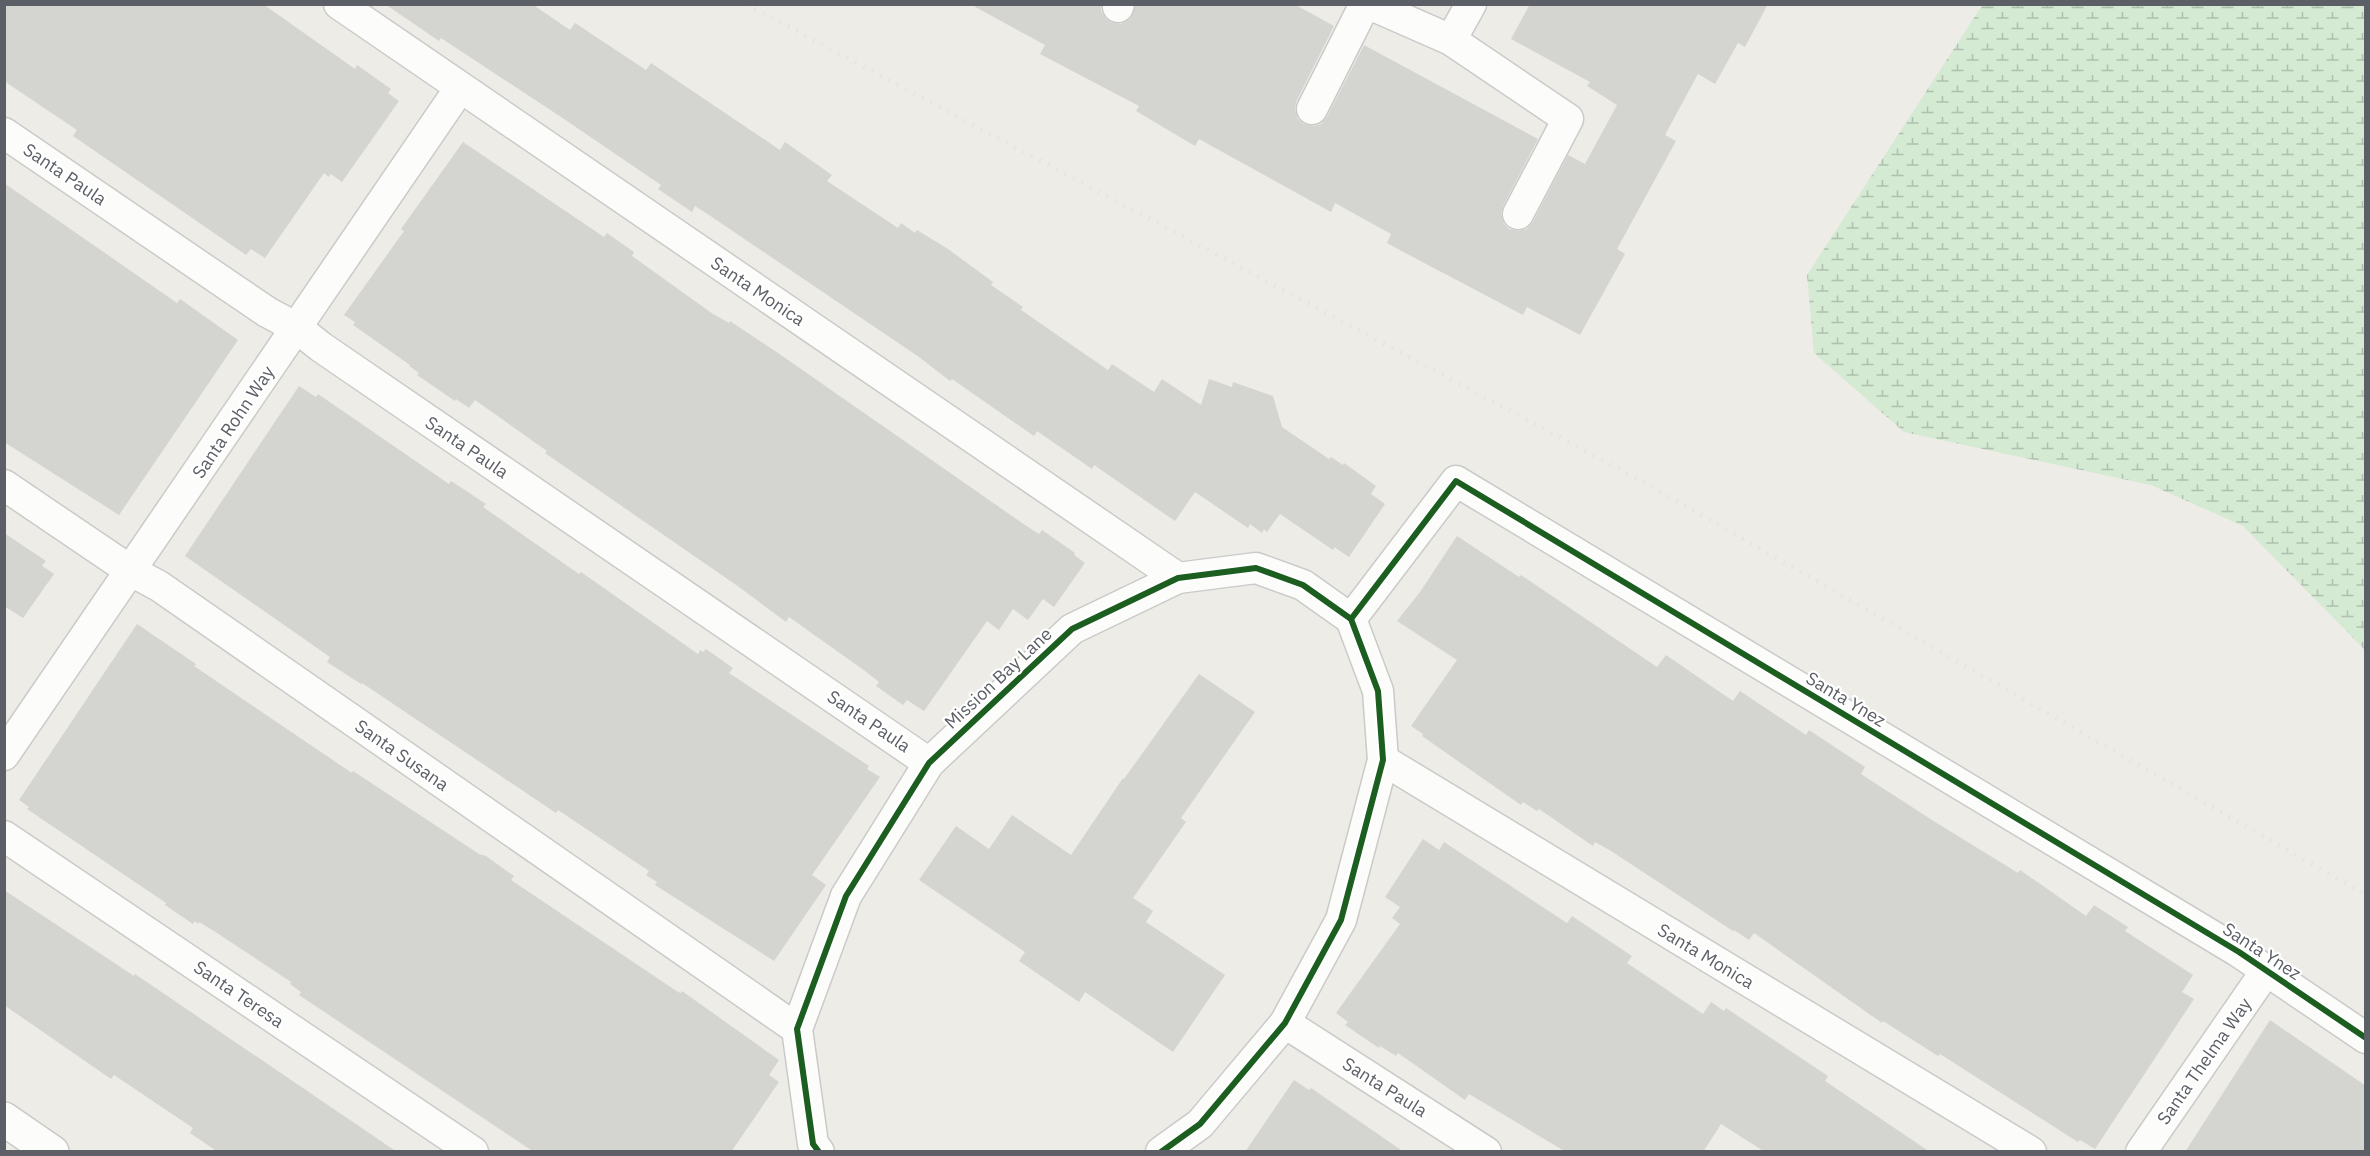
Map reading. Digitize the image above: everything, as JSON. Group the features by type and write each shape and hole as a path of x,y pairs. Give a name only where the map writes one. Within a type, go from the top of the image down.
{"street":[{"name":"Santa Monica","path":"339,4 1178,578"},
{"path":"1312,109 1367,4 1451,40 1568,119 1518,214"},
{"path":"1451,40 1471,4"},
{"name":"Santa Rohn Way","path":"4,755 460,88"},
{"name":"Santa Paula","path":"4,133 267,312 297,328 929,763"},
{"name":"Santa Ynez","path":"1351,619 1456,482 2239,952 2366,1038"},
{"name":"Santa Susana","path":"4,485 131,571 159,586 797,1029"},
{"name":"Mission Bay Lane","path":"819,1152 813,1144 797,1029 846,896 929,763 1072,629 1178,578 1256,568 1303,585 1351,619"},
{"path":"1161,1152 1200,1124 1285,1023 1341,920 1383,760 1378,691 1351,619"},
{"name":"Santa Monica","path":"1383,760 2031,1152"},
{"name":"Santa Teresa","path":"4,836 473,1152"},
{"name":"Santa Thelma Way","path":"2141,1152 2266,971"},
{"name":"Santa Paula","path":"1285,1023 1486,1152"},
{"path":"4,1119 52,1152"}],"green space":[{"path":"1983,4 2365,5 2365,650 2243,526 2151,485 1904,432 1814,353 1807,275"}],"building":[{"path":"4,4 263,4 355,69 357,65 391,89 388,93 399,101 342,182 331,174 329,177 324,173 265,258 251,249 246,255 73,136 77,130 4,81"},
{"path":"385,4 532,4 570,30 575,23 646,70 651,63 780,150 785,142 832,175 827,181 898,228 901,223 915,233 917,230 948,249 993,282 991,285 1023,307 1021,310 1108,370 1112,364 1154,392 1162,379 1201,405 1209,379 1232,387 1233,382 1273,396 1282,427 1329,459 1331,457 1343,465 1344,463 1376,486 1371,494 1385,504 1349,557 1334,547 1333,550 1280,514 1267,532 1264,529 1262,533 1250,524 1248,528 1195,492 1175,521 1094,465 1092,469 1037,431 1034,436 709,215 695,206 692,212 658,189 661,185 564,119 441,38 439,41"},
{"path":"970,4 1101,4 1101,11 1106,19 1112,23 1121,24 1130,19 1136,4 1294,4 1334,26 1296,102 1295,111 1298,119 1304,124 1314,126 1321,124 1327,117 1364,45 1538,139 1501,214 1504,224 1509,229 1518,231 1527,229 1533,222 1568,155 1585,164 1617,105 1587,86 1590,82 1511,39 1530,4 1768,4 1745,47 1738,43 1715,84 1698,74 1665,135 1676,141 1617,249 1625,254 1580,335 1527,307 1523,315 1411,256 1387,243 1391,234 1335,203 1331,212 1199,139 1195,146 1136,111 1139,106 1040,54 1045,45"},
{"path":"463,142 604,237 607,233 634,252 632,256 713,314 729,323 730,321 778,353 1025,525 1039,534 1042,530 1075,553 1074,555 1085,563 1054,607 1043,599 1028,620 1013,609 999,630 987,621 924,711 907,700 903,705 876,686 879,682 865,671 789,617 786,622 545,453 547,451 475,400 469,408 456,399 455,401 417,375 419,373 410,365 353,325 355,322 344,315 404,231 401,229"},
{"path":"4,183 177,303 180,299 238,340 119,515 4,442"},
{"path":"299,386 316,397 318,394 449,484 451,481 486,504 483,507 698,654 700,650 703,652 706,649 733,668 729,673 869,766 867,769 880,777 812,875 826,885 774,961 655,885 657,882 646,875 649,871 558,810 556,813 327,662 330,657 185,556"},
{"path":"4,533 46,561 42,566 54,574 23,618 4,606"},
{"path":"1457,536 1519,577 1521,575 1657,667 1666,655 1733,701 1740,691 1806,735 1809,730 1865,767 1861,774 1932,820 2018,873 2020,870 2086,916 2094,905 2128,927 2125,931 2193,975 2182,992 2194,999 2095,1149 2080,1140 2078,1142 1940,1054 1938,1056 1883,1021 1882,1023 1754,933 1749,940 1611,851 1595,842 1593,846 1539,809 1537,811 1523,802 1521,805 1411,726 1457,660 1397,621 1420,592"},
{"path":"137,624 196,664 194,666 352,773 353,771 479,854 486,856 514,876 511,880 678,992 682,991 779,1060 769,1075 779,1082 731,1152 534,1152 299,995 301,992 290,984 291,982 199,922 198,924 195,921 193,924 165,905 166,903 27,809 29,807 19,800"},
{"path":"1199,674 1255,712 1181,818 1186,822 1133,898 1153,911 1146,922 1225,975 1173,1052 1085,992 1079,1002 1019,961 1025,952 919,880 956,826 989,849 1012,815 1071,855 1123,778"},
{"path":"1423,839 1439,850 1444,842 1567,923 1572,916 1632,956 1627,963 1703,1014 1711,1002 1724,1011 1726,1008 1828,1076 1825,1081 1930,1152 1765,1152 1721,1124 1703,1152 1566,1152 1469,1094 1465,1100 1398,1053 1396,1056 1380,1046 1379,1048 1345,1025 1348,1022 1336,1013 1400,924 1392,918 1400,907 1385,897"},
{"path":"4,890 134,976 135,974 397,1152 218,1152 190,1133 193,1128 114,1075 111,1079 4,1005"},
{"path":"2270,1020 2366,1086 2366,1152 2185,1152"},
{"path":"1294,1080 1309,1090 1311,1088 1404,1152 1245,1152"}],"railway":[{"path":"746,4 1640,480 2366,895"}],"cycle path":[{"path":"1351,619 1456,481 2239,952 2366,1038"},
{"path":"819,1152 813,1144 797,1029 846,896 929,763 1072,629 1178,578 1256,568 1303,585 1351,619 1378,691 1383,760 1341,920 1285,1023 1200,1124 1161,1152"}]}
